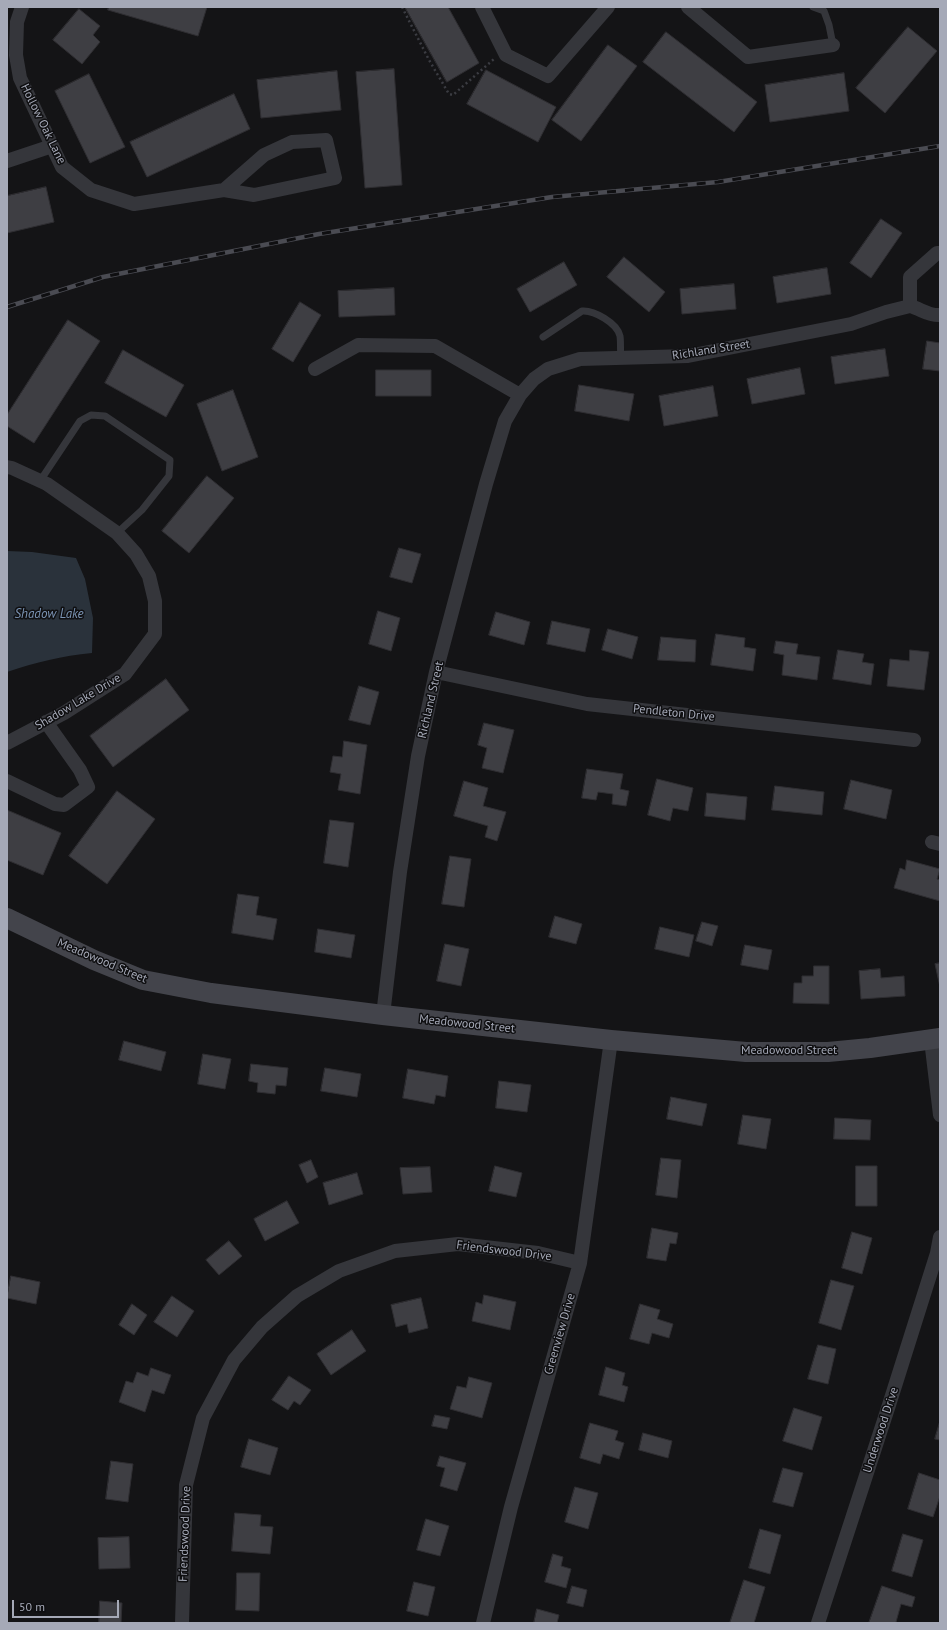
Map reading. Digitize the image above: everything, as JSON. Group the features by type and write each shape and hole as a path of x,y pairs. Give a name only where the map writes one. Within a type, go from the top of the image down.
{"street":[{"name":"Hollow Oak Lane","path":"22,7 17,22 12,57 20,78 62,167 90,190 134,204 224,190 254,195 335,178 326,140 292,142 264,155 224,190"},
{"path":"482,7 506,55 548,76 608,7"},
{"path":"688,7 748,57 833,45"},
{"path":"7,161 52,146"},
{"path":"940,252 910,277 910,306 920,309 931,316 940,314"},
{"name":"Richland Street","path":"382,1015 400,872 418,756 436,672 486,484 505,421 520,395 534,379 548,369 580,359 688,356 851,324 886,312 910,306"},
{"path":"315,369 358,346 435,346 520,395"},
{"name":"Shadow Lake Drive","path":"7,467 47,484 117,533 136,554 150,578 155,601 155,634 124,674 64,713 7,743"},
{"name":"Pendleton Drive","path":"436,672 587,704 914,740"},
{"path":"7,781 55,804 64,805 88,787 80,770 46,722"},
{"name":"Meadowood Street","path":"7,918 94,960 143,980 211,993 382,1015 611,1040 746,1052 828,1052 936,1039"},
{"path":"936,1039 940,1115"},
{"name":"Greenview Drive","path":"483,1623 511,1508 580,1263 611,1040"},
{"name":"Underwood Drive","path":"818,1623 890,1405 937,1253 940,1237"},
{"name":"Friendswood Drive","path":"182,1623 186,1485 203,1418 234,1360 262,1327 297,1296 340,1270 395,1251 458,1244 538,1253 580,1263"}],"lane":[{"path":"813,7 824,11 829,25 833,45"},
{"path":"543,337 582,311 589,311 597,314 617,329 620,335 621,358"},
{"path":"40,481 80,421 91,415 105,416 170,460 168,476 142,510 117,533"}],"path":[{"path":"402,7 429,60 449,94 453,95 504,51"}],"water":[{"name":"Shadow Lake","path":"7,551 32,552 76,558 85,579 93,618 92,653 49,660 7,672"}],"building":[{"path":"109,7 207,7 198,36 108,10"},
{"path":"405,7 448,7 479,63 447,82"},
{"path":"79,9 100,26 93,35 100,42 82,64 53,40"},
{"path":"908,27 937,51 885,113 856,88"},
{"path":"666,32 757,102 734,132 643,62"},
{"path":"608,45 637,66 581,141 552,120"},
{"path":"394,69 402,185 365,188 356,72"},
{"path":"486,70 556,107 538,142 467,104"},
{"path":"337,71 341,110 261,118 257,80"},
{"path":"844,73 849,111 770,122 765,85"},
{"path":"89,74 125,147 90,163 55,91"},
{"path":"234,94 250,129 147,177 130,142"},
{"path":"46,187 54,222 7,233 7,196"},
{"path":"881,219 902,233 871,278 850,263"},
{"path":"624,257 665,292 649,312 607,277"},
{"path":"564,262 577,285 530,312 517,289"},
{"path":"827,268 831,294 777,303 773,277"},
{"path":"734,284 736,309 682,314 680,289"},
{"path":"394,288 395,315 339,317 338,291"},
{"path":"300,302 321,315 293,362 272,349"},
{"path":"68,320 100,341 34,443 7,426 7,415"},
{"path":"927,341 940,343 940,371 923,369"},
{"path":"885,349 889,376 835,384 831,357"},
{"path":"123,350 184,385 166,417 105,383"},
{"path":"800,368 805,394 752,404 747,379"},
{"path":"376,370 431,370 431,396 376,396"},
{"path":"579,385 634,394 629,421 575,411"},
{"path":"713,386 718,416 664,426 659,396"},
{"path":"233,390 258,457 222,471 197,404"},
{"path":"207,476 234,498 189,553 162,531"},
{"path":"399,548 421,554 412,583 390,577"},
{"path":"378,611 400,618 391,651 369,644"},
{"path":"496,612 530,622 524,645 489,635"},
{"path":"552,621 590,629 585,652 547,644"},
{"path":"608,629 638,637 632,659 602,650"},
{"path":"716,634 745,638 744,647 756,649 753,671 711,665"},
{"path":"661,637 696,640 695,662 658,660"},
{"path":"776,641 798,644 796,654 820,657 817,680 782,675 784,655 774,653"},
{"path":"838,650 864,654 862,662 874,664 871,685 833,679"},
{"path":"910,650 929,652 924,690 887,686 890,659 909,661"},
{"path":"166,679 189,710 113,767 90,736"},
{"path":"359,686 379,692 370,725 349,720"},
{"path":"484,723 514,730 503,773 482,768 487,748 478,745"},
{"path":"344,741 367,745 360,794 338,790 341,774 330,772 333,756 342,757"},
{"path":"587,769 623,774 620,789 629,791 626,806 612,804 613,794 598,792 596,800 582,798"},
{"path":"657,779 693,788 688,811 673,808 670,821 648,815"},
{"path":"851,780 892,790 886,819 844,809"},
{"path":"464,781 488,788 483,806 506,812 497,841 485,837 488,826 454,816"},
{"path":"775,786 824,792 822,815 772,810"},
{"path":"117,791 155,819 107,884 69,856"},
{"path":"707,793 747,797 745,820 705,816"},
{"path":"7,810 61,833 43,875 7,860"},
{"path":"330,820 354,823 348,867 324,863"},
{"path":"450,856 471,859 464,907 442,904"},
{"path":"907,860 940,869 937,879 940,880 940,901 894,888 900,868 905,870"},
{"path":"238,894 259,897 256,915 277,919 273,940 232,933"},
{"path":"555,916 582,924 576,944 549,937"},
{"path":"702,922 718,926 712,946 696,941"},
{"path":"660,927 694,935 689,957 655,949"},
{"path":"318,929 355,935 351,958 315,952"},
{"path":"445,944 469,949 461,986 437,981"},
{"path":"745,945 772,950 768,970 741,965"},
{"path":"940,963 940,987 935,964"},
{"path":"814,966 829,966 829,1004 793,1003 794,983 802,983 802,976 813,976"},
{"path":"880,969 881,978 904,976 905,996 861,999 859,971"},
{"path":"124,1041 166,1052 161,1071 119,1060"},
{"path":"203,1054 231,1059 225,1089 198,1084"},
{"path":"251,1064 288,1068 286,1086 276,1085 275,1094 257,1092 258,1083 249,1081"},
{"path":"325,1068 361,1074 357,1097 321,1091"},
{"path":"408,1069 448,1076 445,1097 436,1095 434,1104 403,1098"},
{"path":"499,1081 531,1085 527,1112 496,1108"},
{"path":"671,1097 707,1104 702,1126 667,1119"},
{"path":"743,1115 771,1119 766,1149 738,1144"},
{"path":"835,1118 871,1120 870,1140 834,1139"},
{"path":"661,1158 681,1160 677,1198 656,1195"},
{"path":"311,1160 318,1177 307,1183 299,1165"},
{"path":"495,1166 522,1173 516,1197 489,1191"},
{"path":"856,1166 877,1166 877,1206 856,1206"},
{"path":"430,1167 432,1192 403,1194 400,1168"},
{"path":"357,1173 363,1194 329,1205 323,1183"},
{"path":"287,1201 299,1223 265,1241 254,1219"},
{"path":"652,1228 678,1233 676,1244 670,1243 666,1261 647,1258"},
{"path":"852,1232 872,1238 862,1274 842,1268"},
{"path":"229,1241 242,1256 219,1275 206,1260"},
{"path":"11,1276 40,1282 36,1304 7,1298"},
{"path":"831,1280 854,1286 841,1330 819,1323"},
{"path":"484,1295 516,1302 510,1330 472,1321 476,1302 482,1304"},
{"path":"172,1296 194,1311 177,1337 154,1322"},
{"path":"421,1298 428,1328 409,1333 407,1324 396,1327 391,1305"},
{"path":"132,1304 147,1315 134,1335 119,1325"},
{"path":"640,1304 660,1310 657,1319 673,1324 669,1338 652,1333 649,1344 630,1339"},
{"path":"352,1330 366,1351 331,1375 317,1354"},
{"path":"818,1345 836,1349 828,1384 808,1379"},
{"path":"606,1367 625,1373 622,1385 628,1387 624,1402 599,1395"},
{"path":"151,1368 171,1375 164,1394 152,1390 145,1412 119,1402 126,1381 133,1383 137,1372 148,1376"},
{"path":"289,1376 311,1390 300,1405 294,1401 288,1410 272,1400"},
{"path":"469,1377 492,1383 482,1418 450,1409 457,1386 466,1388"},
{"path":"794,1408 822,1417 812,1450 783,1441"},
{"path":"435,1415 450,1418 447,1429 432,1426"},
{"path":"940,1421 940,1440 935,1439"},
{"path":"590,1423 618,1431 615,1440 624,1443 619,1459 603,1454 600,1464 580,1458"},
{"path":"643,1433 672,1441 668,1458 639,1450"},
{"path":"249,1439 278,1448 270,1475 241,1467"},
{"path":"440,1456 466,1463 457,1491 440,1486 445,1468 437,1466"},
{"path":"111,1461 133,1464 128,1502 106,1499"},
{"path":"783,1468 803,1473 793,1507 773,1502"},
{"path":"919,1473 940,1480 940,1496 933,1517 908,1509"},
{"path":"575,1487 598,1493 588,1529 565,1522"},
{"path":"235,1513 261,1515 260,1526 273,1527 270,1554 232,1551"},
{"path":"426,1519 449,1526 440,1556 417,1550"},
{"path":"760,1529 781,1535 770,1574 749,1568"},
{"path":"903,1534 923,1540 912,1577 892,1571"},
{"path":"129,1537 130,1568 99,1569 98,1538"},
{"path":"553,1554 563,1557 561,1566 571,1569 566,1588 545,1582"},
{"path":"237,1573 260,1573 259,1611 236,1610"},
{"path":"744,1580 765,1587 754,1623 730,1623"},
{"path":"414,1582 435,1587 428,1616 407,1611"},
{"path":"572,1586 587,1590 583,1607 567,1603"},
{"path":"882,1586 915,1597 912,1607 901,1604 896,1622 899,1623 869,1623"},
{"path":"100,1601 122,1603 121,1623 99,1623"},
{"path":"537,1609 559,1615 557,1623 534,1623"}],"railway":[{"path":"7,307 103,277 319,234 552,197 718,182 940,146"}]}
